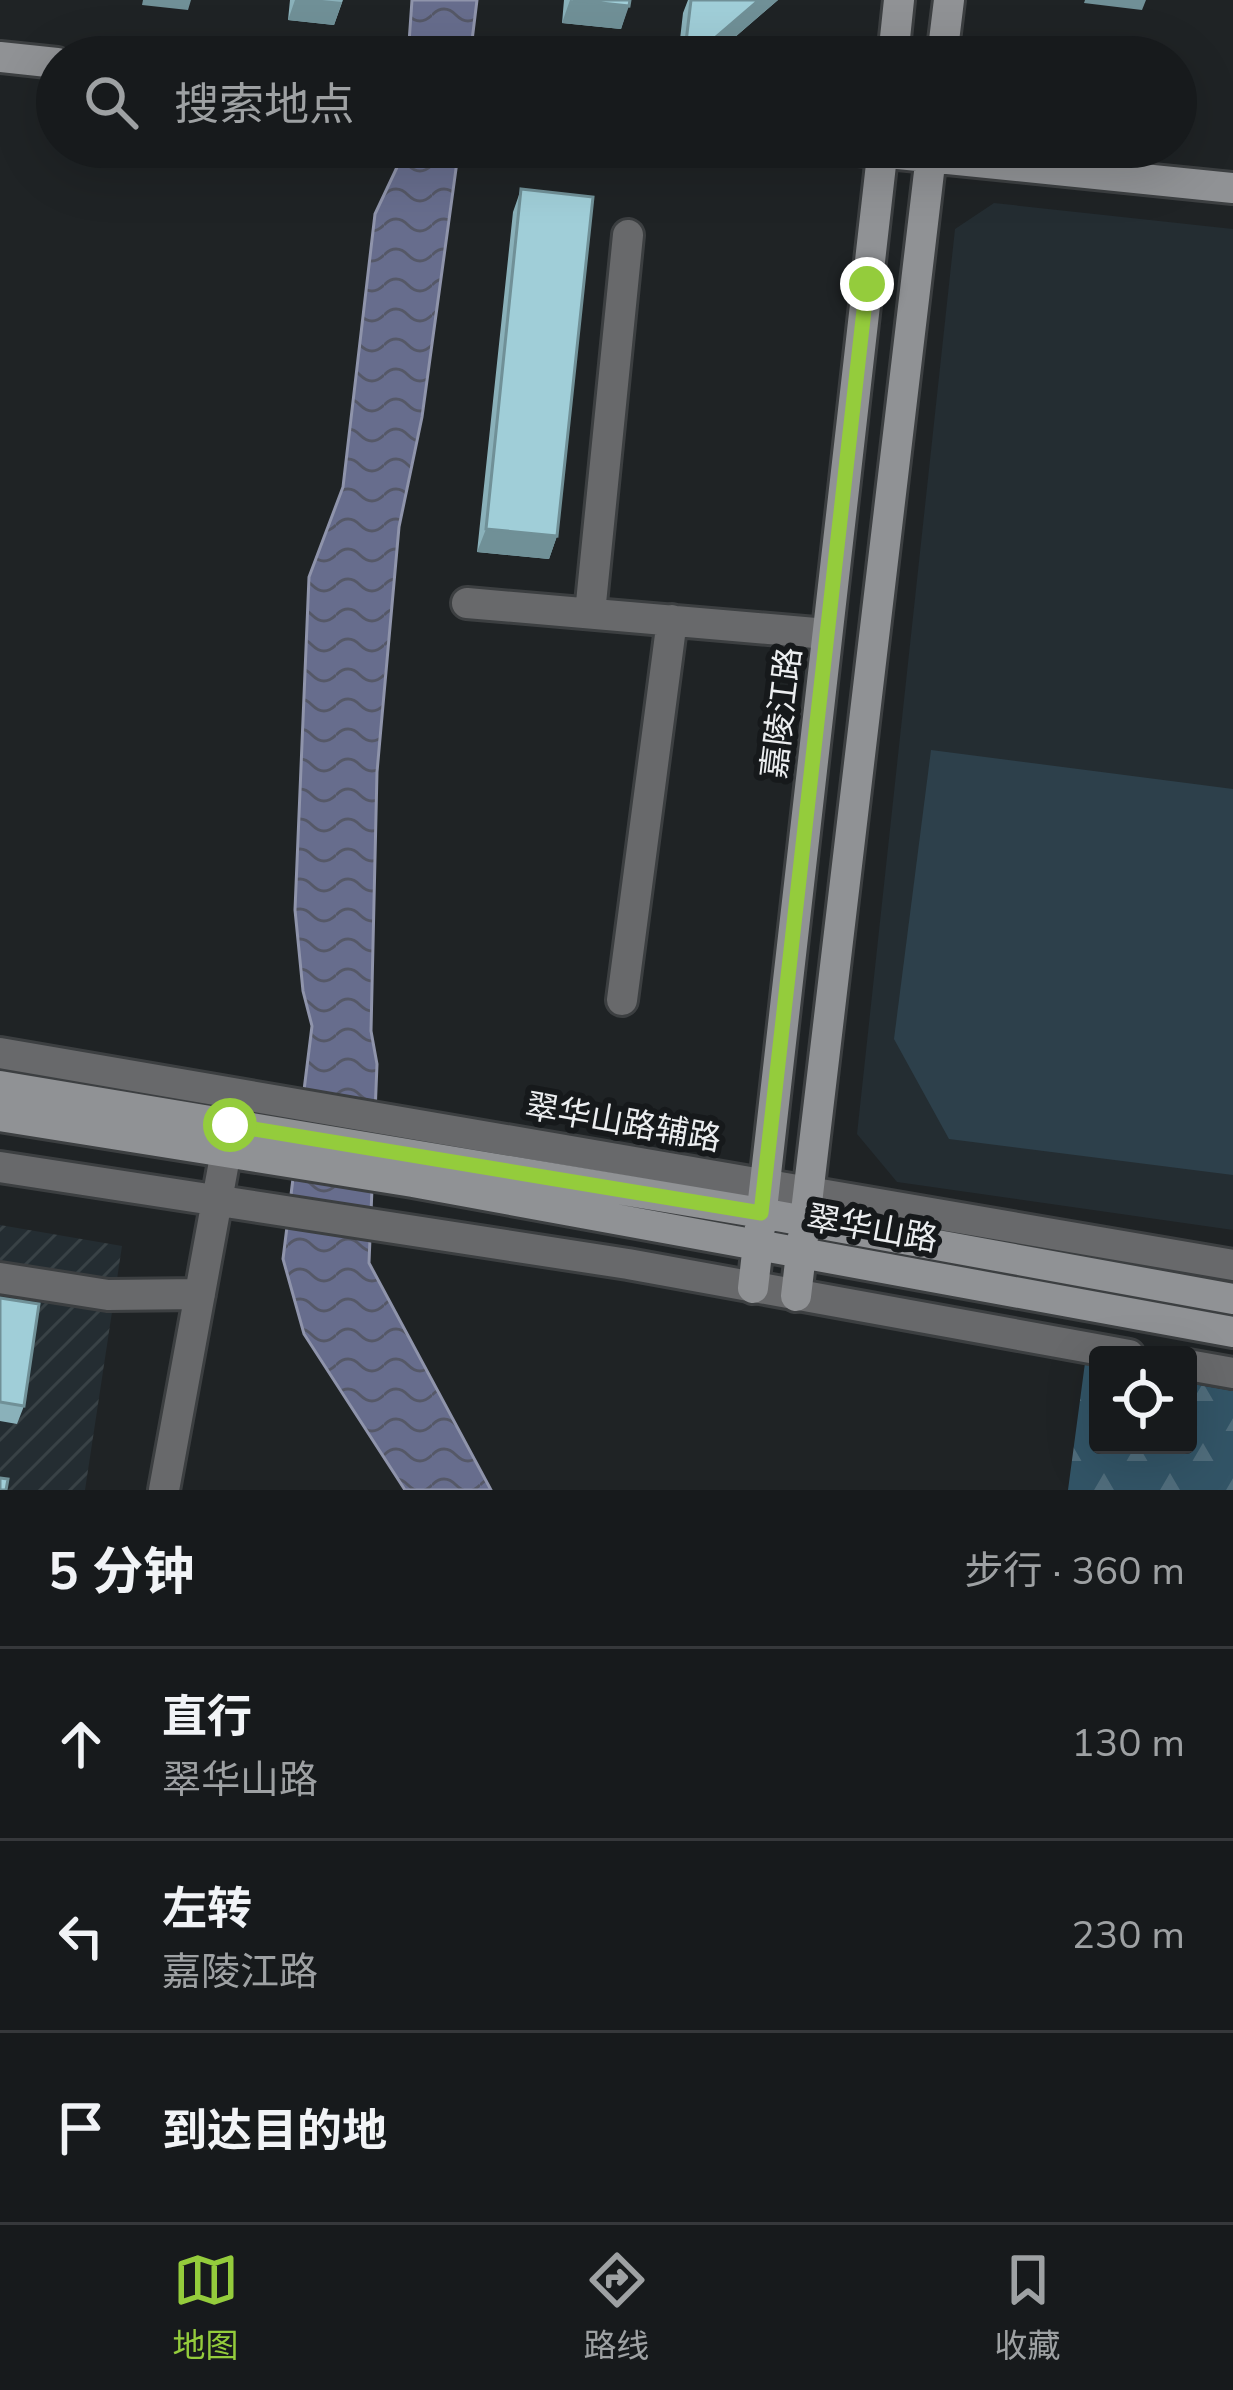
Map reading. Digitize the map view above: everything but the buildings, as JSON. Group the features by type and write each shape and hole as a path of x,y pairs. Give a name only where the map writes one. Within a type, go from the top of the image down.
{"street":[{"path":"895,36 899,0"},
{"path":"945,36 949,0"},
{"path":"0,57 36,61"},
{"name":"嘉陵江路","path":"753,1288 880,168"},
{"path":"796,1296 930,168"},
{"path":"1066,168 1233,188"},
{"path":"590,614 628,236"},
{"path":"467,603 827,634"},
{"path":"622,1000 672,620"},
{"name":"翠华山路辅路","path":"0,1054 231,1123 290,1103 426,1124 762,1199"},
{"name":"翠华山路","path":"0,1086 231,1123 276,1147 416,1169 758,1245 1233,1332"},
{"name":"翠华山路","path":"0,1116 231,1123"},
{"path":"164,1490 231,1123"},
{"path":"0,1167 406,1230 1089,1348"},
{"name":"翠华山路","path":"416,1169 762,1199 1233,1299"},
{"path":"808,1207 1233,1265"},
{"path":"0,1277 108,1295 200,1294"},
{"path":"1197,1367 1233,1373"}],"shaded area":[{"path":"994,203 1233,229 1233,1230 897,1182 857,1134 955,229"},
{"path":"931,750 1233,789 1233,1175 949,1139 894,1039"},
{"path":"0,1225 122,1246 85,1490 0,1490"}],"green space":[{"path":"1085,1363 1089,1364 1089,1454 1197,1454 1197,1385 1233,1391 1233,1490 1068,1490"}],"water":[{"path":"412,0 477,0 473,36 409,36"},
{"path":"397,168 456,168 422,417 399,527 377,772 371,1031 377,1064 369,1263 491,1490 405,1490 304,1334 283,1259 312,1026 303,991 295,910 309,577 343,487 375,214"}],"route":[{"path":"230,1125 761,1213 867,284"}]}
